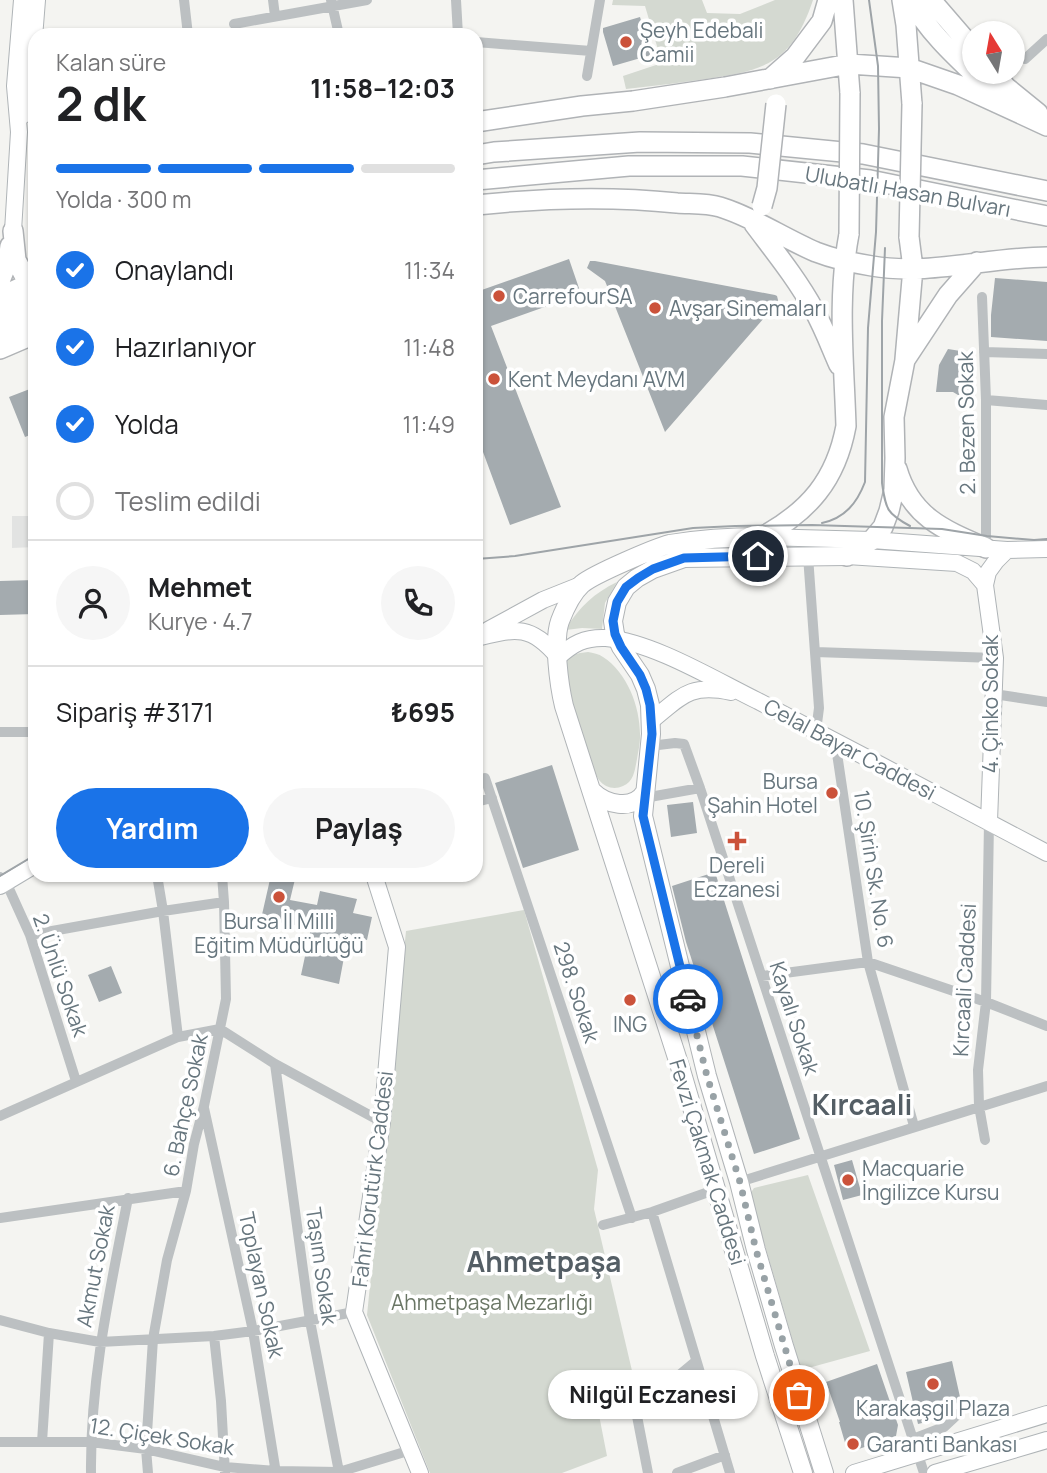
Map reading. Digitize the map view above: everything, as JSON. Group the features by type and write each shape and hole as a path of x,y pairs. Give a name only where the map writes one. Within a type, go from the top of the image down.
{"highway":[{"path":"770,79 795,57 822,21 828,0"},
{"path":"762,537 798,513 821,489 831,474 842,446 846,426 841,303 849,234 850,93 843,0"},
{"path":"848,556 872,540 883,527 894,491 894,417 905,360 913,268 909,237 912,104 902,0"},
{"path":"911,0 920,18 946,47 1007,107"},
{"path":"931,0 962,36"},
{"path":"483,121 646,99 849,64 909,68 958,85 1047,126"},
{"path":"756,213 767,188 776,104 770,79"},
{"path":"1003,84 1047,120"},
{"name":"Ulubatlı Hasan Bulvarı","path":"483,154 640,142 750,143 863,154 1047,191"},
{"name":"Ulubatlı Hasan Bulvarı","path":"483,179 629,166 742,166 870,180 1047,216"},
{"path":"483,205 579,198 646,199 718,206 756,213 816,252 844,261 885,268 1047,257"},
{"path":"756,213 807,298 844,377"},
{"path":"13,231 16,260 28,278"},
{"path":"0,281 8,261 13,231"},
{"path":"905,360 948,295 977,262"},
{"path":"0,297 28,283"},
{"path":"0,314 28,301"},
{"path":"0,332 28,320"},
{"path":"0,349 28,337"},
{"path":"895,458 900,480 914,504 927,519 942,529 986,548"}],"main road":[{"path":"19,132 15,86 22,0"},
{"path":"36,28 37,0"},
{"path":"13,231 19,132 28,95"},
{"path":"483,633 543,600 668,545 762,537 872,540 1007,550 1047,549"},
{"path":"985,585 988,572 1007,550"},
{"path":"824,1473 783,1346 740,1182 707,1076 643,816 651,734 646,689 616,637 613,621 617,602 626,587 653,569 684,558 848,556 957,563 973,571 985,585"},
{"name":"Fevzi Çakmak Caddesi","path":"583,583 570,600 559,623 559,686 681,1070 765,1356 803,1473"},
{"name":"4. Çinko Sokak","path":"985,585 995,658 989,822"},
{"path":"483,636 517,630 529,633 539,637 558,657"},
{"name":"Celal Bayar Caddesi","path":"558,657 574,644 588,639 616,637 652,650 835,740 1047,852"},
{"path":"651,734 687,692 716,689 747,696"},
{"path":"592,791 610,803 619,804 633,802 644,795"},
{"path":"2,882 28,869"},
{"name":"Fahri Korutürk Caddesi","path":"376,882 397,947 382,1122 354,1312 420,1473"},
{"path":"854,1473 915,1446 1047,1415"},
{"path":"947,1471 1047,1440"}],"street":[{"path":"184,0 187,28"},
{"path":"273,0 275,16"},
{"path":"234,24 332,3 367,0"},
{"path":"456,0 458,28"},
{"path":"587,76 600,0"},
{"path":"332,3 337,28"},
{"path":"1026,58 1047,39"},
{"path":"483,43 591,51"},
{"name":"2. Bezen Sokak","path":"982,298 986,400 986,548"},
{"path":"984,352 1047,354"},
{"path":"986,400 1047,405"},
{"path":"808,556 819,708 816,731"},
{"path":"815,652 995,658"},
{"path":"994,694 1047,702"},
{"path":"0,732 28,732"},
{"name":"Kayalı Sokak","path":"651,734 684,744 924,1473"},
{"name":"10. Şirin Sk. No. 6","path":"835,740 868,962 914,1126"},
{"name":"298. Sokak","path":"485,778 632,1218"},
{"path":"644,795 700,788"},
{"path":"483,800 492,798"},
{"name":"Kırcaali Caddesi","path":"985,1140 979,1106 978,1070 986,1002 989,822"},
{"name":"2. Ünlü Sokak","path":"2,882 30,935 76,1081"},
{"path":"158,882 178,1037"},
{"name":"6. Bahçe Sokak","path":"148,1473 146,1450 153,1339 167,1260 186,1191 226,999 223,882"},
{"path":"30,935 224,902"},
{"path":"761,976 868,962 1047,1026"},
{"path":"0,1116 178,1037 220,1029 275,1064 382,1122"},
{"name":"Taşım Sokak","path":"275,1064 310,1321 339,1472"},
{"path":"740,1182 1047,1086"},
{"name":"Toplayan Sokak","path":"204,1106 253,1331 276,1472"},
{"path":"603,1225 652,1212 717,1189"},
{"path":"0,1218 186,1191"},
{"name":"Akmut Sokak","path":"91,1473 91,1442 100,1342 128,1198"},
{"path":"652,1212 730,1473"},
{"path":"0,1320 48,1333 100,1342 214,1336 354,1312"},
{"path":"43,1442 48,1333"},
{"path":"214,1336 225,1470"},
{"path":"648,1473 636,1412 696,1361"},
{"path":"915,1446 944,1427 958,1413"},
{"name":"12. Çiçek Sokak","path":"0,1442 91,1442 146,1450 225,1470 276,1472 339,1472 411,1450"},
{"path":"677,1473 725,1455"}],"shaded area":[{"path":"12,516 28,516 28,547 12,548"}],"green space":[{"path":"613,0 702,0 707,13 740,14 775,0 813,0 794,40 782,54 768,63 753,70 729,75 626,89 623,76 662,63 645,6 612,5"},
{"path":"617,582 605,603 602,629 566,630 588,601"},
{"path":"588,652 601,656 619,672 631,693 638,715 640,740 635,771 630,782 620,787 613,788 601,783 595,773 567,689 563,668 566,660"},
{"name":"Ahmetpaşa Mezarlığı","path":"524,910 598,1170 594,1209 633,1375 628,1410 599,1415 607,1456 562,1473 430,1473 367,1315 406,931"},
{"path":"808,1175 870,1351 801,1370 750,1194 754,1188"}],"building":[{"name":"Şeyh Edebali Camii","path":"640,17 651,55 613,66 603,28"},
{"name":"Kent Meydanı AVM","path":"569,259 581,294 491,326 561,507 510,525 483,452 483,290"},
{"path":"590,261 775,295 778,300 665,432 605,281 587,268"},
{"path":"995,278 1047,282 1047,341 991,337"},
{"path":"948,349 973,353 976,395 963,398 953,392 936,392 939,365"},
{"path":"28,390 28,436 25,437 9,397"},
{"path":"28,580 28,614 0,615 0,581"},
{"path":"552,765 579,850 523,868 495,783"},
{"path":"693,802 697,833 671,837 667,805"},
{"path":"715,872 800,1139 754,1154 686,942 672,886"},
{"path":"269,882 294,882 290,900 317,905 320,891 357,899 353,913 372,917 367,940 348,936 339,984 301,975 311,928 261,919"},
{"path":"111,966 122,993 99,1002 88,975"},
{"name":"Macquarie İngilizce Kursu","path":"852,1160 862,1195 843,1200 834,1165"},
{"name":"Karakaşgil Plaza","path":"952,1361 960,1397 942,1418 918,1424 906,1372"},
{"path":"877,1364 898,1425 896,1436 856,1450 846,1446 826,1382"}],"tram line":[{"path":"822,523 849,509 865,482 868,328 876,232 879,129 878,66 869,0"},
{"path":"885,248 882,483 888,509 910,526"},
{"path":"483,558 515,556 693,528 735,526 812,525 942,529 987,536 1047,539"},
{"path":"0,876 28,859"}],"way so far":[{"path":"688,999 707,1076 740,1182 756,1250 799,1395"}],"place":[{"name":"Şeyh Edebali Camii","path":"626,42"},
{"name":"CarrefourSA","path":"499,296"},
{"name":"Avşar Sinemaları","path":"655,308"},
{"name":"Kent Meydanı AVM","path":"494,379"},
{"name":"Bursa Şahin Hotel","path":"832,793"},
{"name":"Dereli Eczanesi","path":"737,841"},
{"name":"Bursa İl Milli Eğitim Müdürlüğü","path":"279,897"},
{"name":"ING","path":"630,1000"},
{"name":"Macquarie İngilizce Kursu","path":"848,1180"},
{"name":"Karakaşgil Plaza","path":"933,1384"},
{"name":"Nilgül Eczanesi","path":"799,1395"},
{"name":"Garanti Bankası","path":"853,1444"}],"district":[{"name":"Kırcaali","path":"862,1104"},
{"name":"Ahmetpaşa","path":"544,1261"}],"route":[{"path":"688,999 643,816 652,734 650,705 640,675 615,634 613,621 617,602 626,587 653,569 684,558 758,556"}]}
